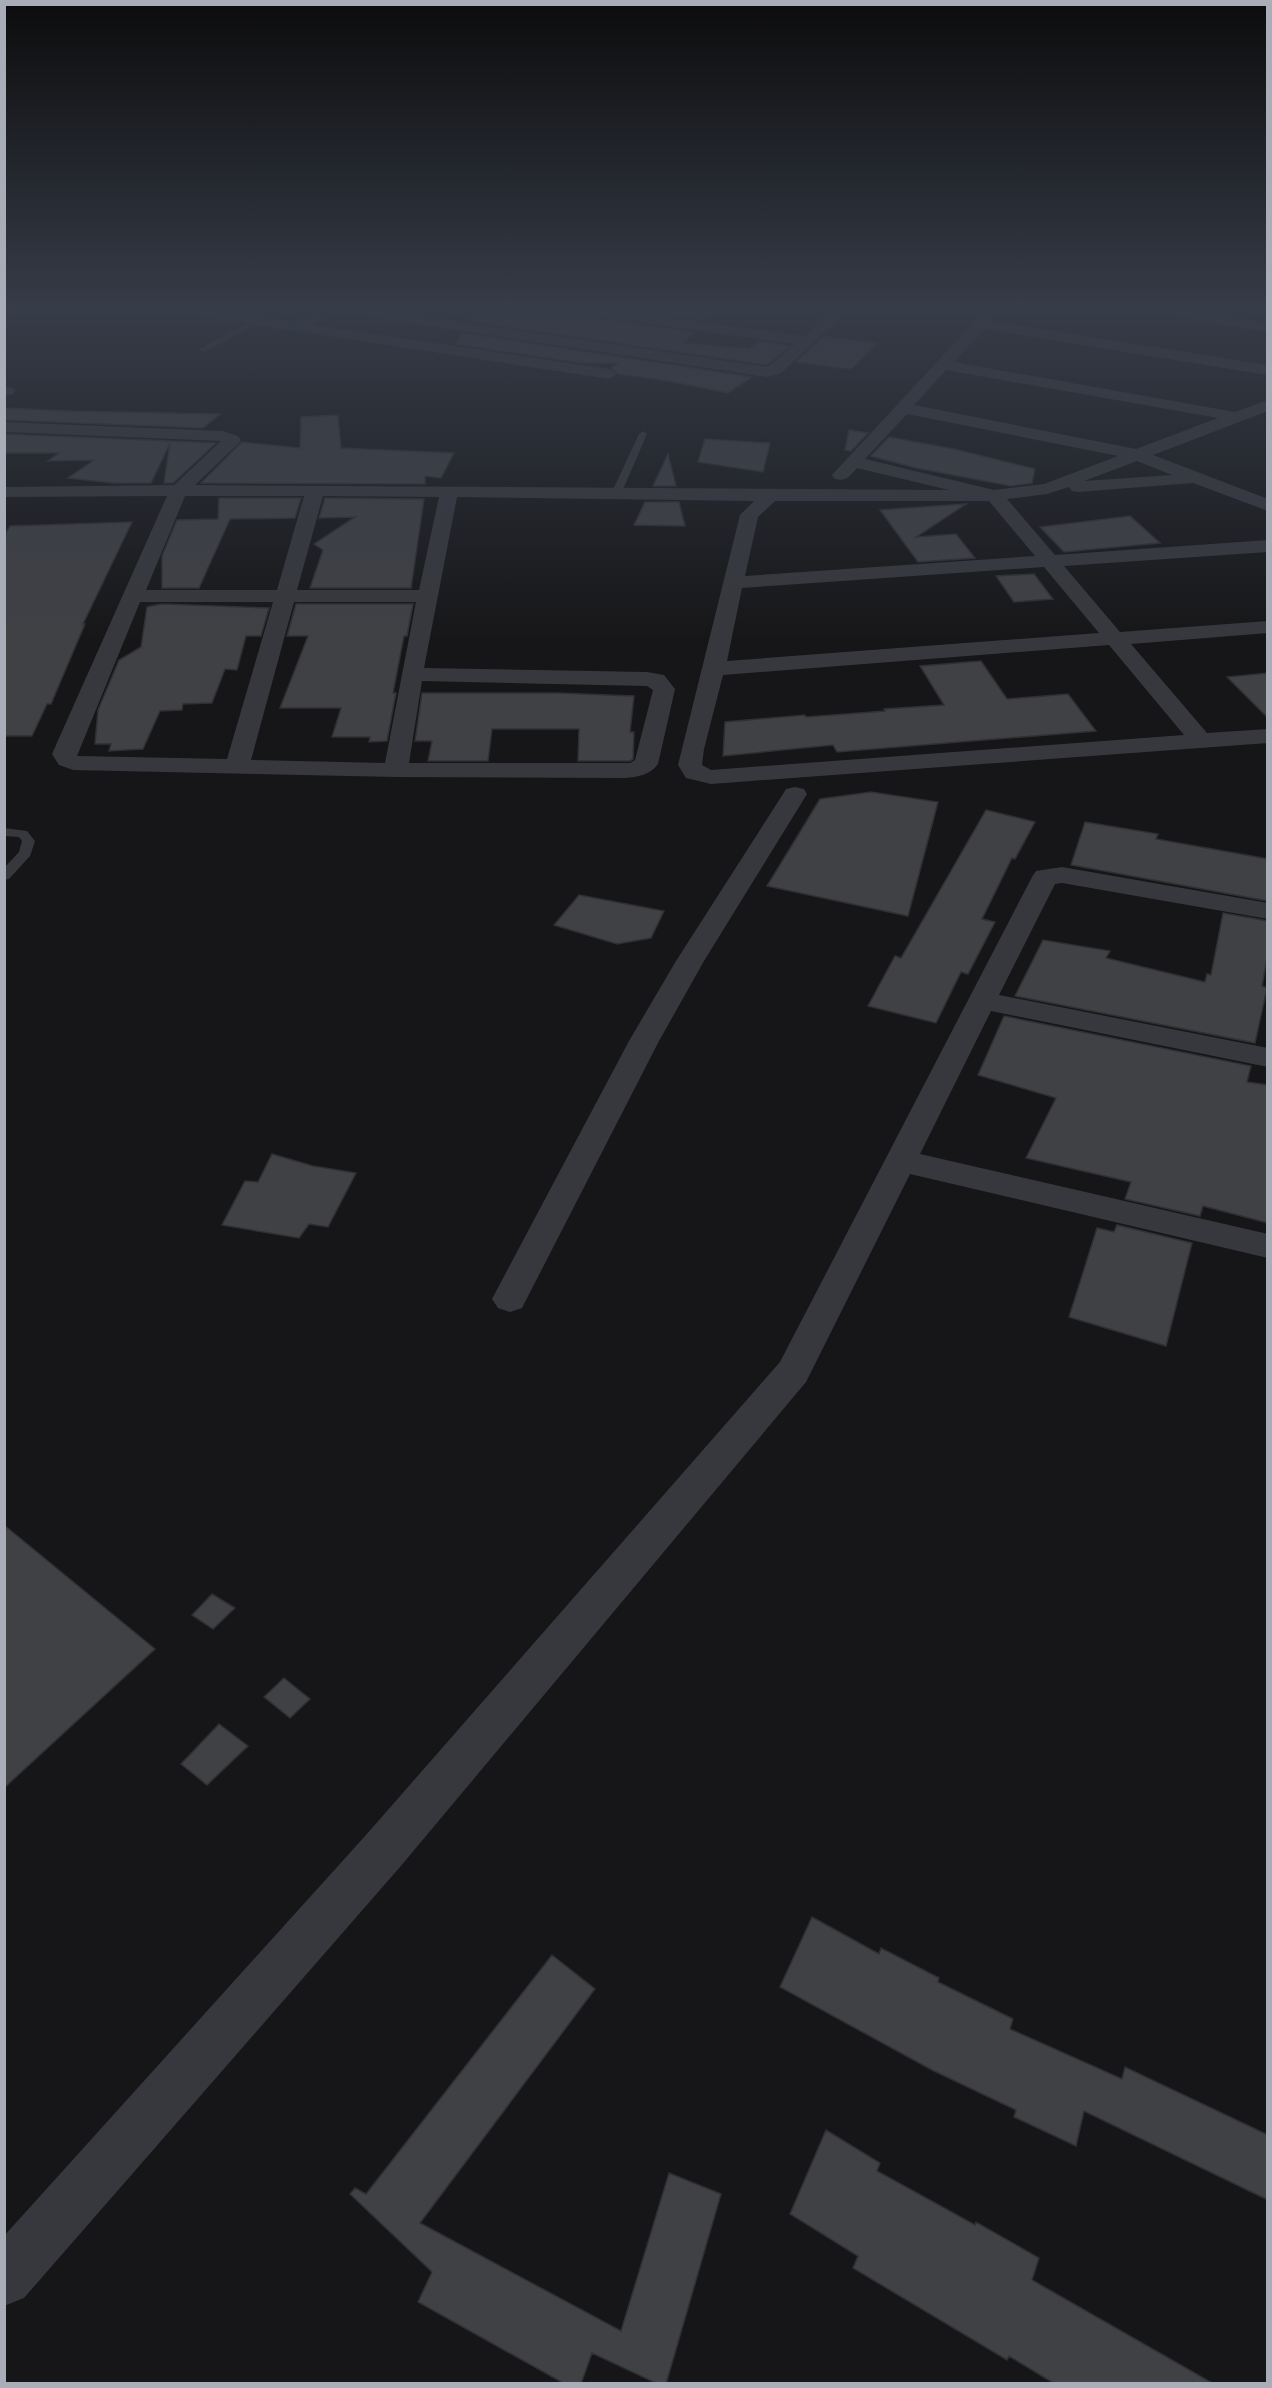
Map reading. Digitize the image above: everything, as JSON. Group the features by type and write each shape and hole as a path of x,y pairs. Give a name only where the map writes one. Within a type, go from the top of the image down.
{"street":[{"path":"822,496 893,419"},
{"path":"961,419 1135,454 1268,506"},
{"path":"1047,489 1228,419"},
{"path":"4,427 232,438 231,443 178,492 65,757 73,763 396,770 636,770 646,764 664,689 656,680 647,679 412,674"},
{"path":"854,462 994,495 1201,741"},
{"path":"8,497 315,490 822,496 994,495 1047,489 1199,479"},
{"path":"237,766 315,490"},
{"path":"396,770 412,674 449,491"},
{"path":"772,494 749,515 714,669 692,749 690,765 695,773 711,777 1268,735"},
{"path":"734,583 1268,546"},
{"path":"133,597 429,596"},
{"path":"714,669 1268,627"},
{"path":"510,1299 644,1041 690,961 795,794"},
{"path":"4,2278 383,1851 793,1372 1045,877 1062,875 1268,911"},
{"path":"983,1001 1268,1058"},
{"path":"901,1161 1268,1246"}],"lane":[{"path":"616,494 643,434"},
{"path":"4,832 23,834 29,841 26,853 4,876"}],"building":[{"path":"4,419 213,419 203,428"},
{"path":"301,419 338,419 341,448 454,453 441,478 425,476 425,484 201,483 242,442 300,448"},
{"path":"849,430 868,433 851,451 845,450"},
{"path":"4,434 216,443 173,483 164,483 170,443 151,483 113,483 68,478 94,460 48,461 59,453 4,453"},
{"path":"889,437 954,449 1035,469 1032,483 1011,486 916,468 871,456"},
{"path":"705,439 770,443 763,472 698,462"},
{"path":"668,454 676,486 653,486"},
{"path":"219,498 301,498 295,518 230,519 199,588 162,588 162,556 177,520 218,519"},
{"path":"325,498 424,499 411,588 310,588 323,550 314,544 355,517 319,518"},
{"path":"645,502 679,502 685,526 634,525"},
{"path":"966,504 916,537 956,534 975,558 918,562 880,510"},
{"path":"1130,516 1160,543 1064,552 1040,527"},
{"path":"132,522 83,624 85,624 51,704 47,704 32,736 4,736 4,536 10,526"},
{"path":"1034,574 1053,599 1014,602 996,576"},
{"path":"162,604 269,608 261,636 246,636 237,670 225,669 212,703 183,704 182,710 160,711 143,749 109,751 111,744 95,744 98,710 119,660 141,647 147,607"},
{"path":"296,604 413,604 393,693 396,693 387,741 369,742 370,737 332,737 341,708 280,708 308,636 287,636"},
{"path":"981,661 1007,699 1068,694 1096,731 837,752 833,745 723,756 725,722 944,705 920,666"},
{"path":"1268,673 1268,718 1227,677"},
{"path":"422,693 558,693 634,696 630,732 634,732 633,759 630,761 578,761 579,729 492,729 488,761 428,761 432,741 415,741"},
{"path":"871,792 938,802 908,916 767,886 820,799"},
{"path":"986,810 1035,822 1015,859 1012,858 982,919 995,922 968,974 961,972 936,1023 868,1006 895,956 901,958"},
{"path":"1085,822 1158,834 1156,839 1268,859 1268,901 1071,865"},
{"path":"579,895 664,911 651,938 617,944 554,925"},
{"path":"1223,913 1268,921 1268,953 1262,986 1267,988 1255,1043 1015,996 1043,940 1110,951 1106,958 1205,982 1207,974 1211,975"},
{"path":"1004,1016 1251,1066 1247,1082 1268,1085 1268,1223 1203,1206 1200,1216 1125,1199 1131,1182 1026,1158 1056,1098 978,1075"},
{"path":"272,1154 313,1166 356,1173 328,1227 309,1224 299,1238 222,1225 245,1181 258,1182"},
{"path":"1117,1225 1192,1243 1166,1346 1069,1317 1097,1228 1114,1232"},
{"path":"4,1525 155,1649 4,1788"},
{"path":"212,1594 235,1608 213,1629 192,1615"},
{"path":"284,1678 310,1699 290,1718 264,1697"},
{"path":"219,1724 248,1746 207,1785 181,1764"},
{"path":"812,1917 879,1954 881,1948 939,1978 938,1982 1013,2019 1010,2029 1122,2079 1125,2067 1268,2135 1268,2200 1084,2111 1076,2146 1014,2117 1016,2110 932,2070 780,1987"},
{"path":"552,1955 595,1989 420,2223 621,2331 669,2173 721,2194 666,2384 658,2384 592,2353 581,2384 565,2384 418,2302 432,2272 350,2194 355,2188 366,2194"},
{"path":"826,2130 880,2163 877,2171 975,2225 976,2222 1039,2258 1032,2280 1214,2384 1055,2384 1009,2356 1007,2360 853,2268 858,2256 790,2214"}]}
